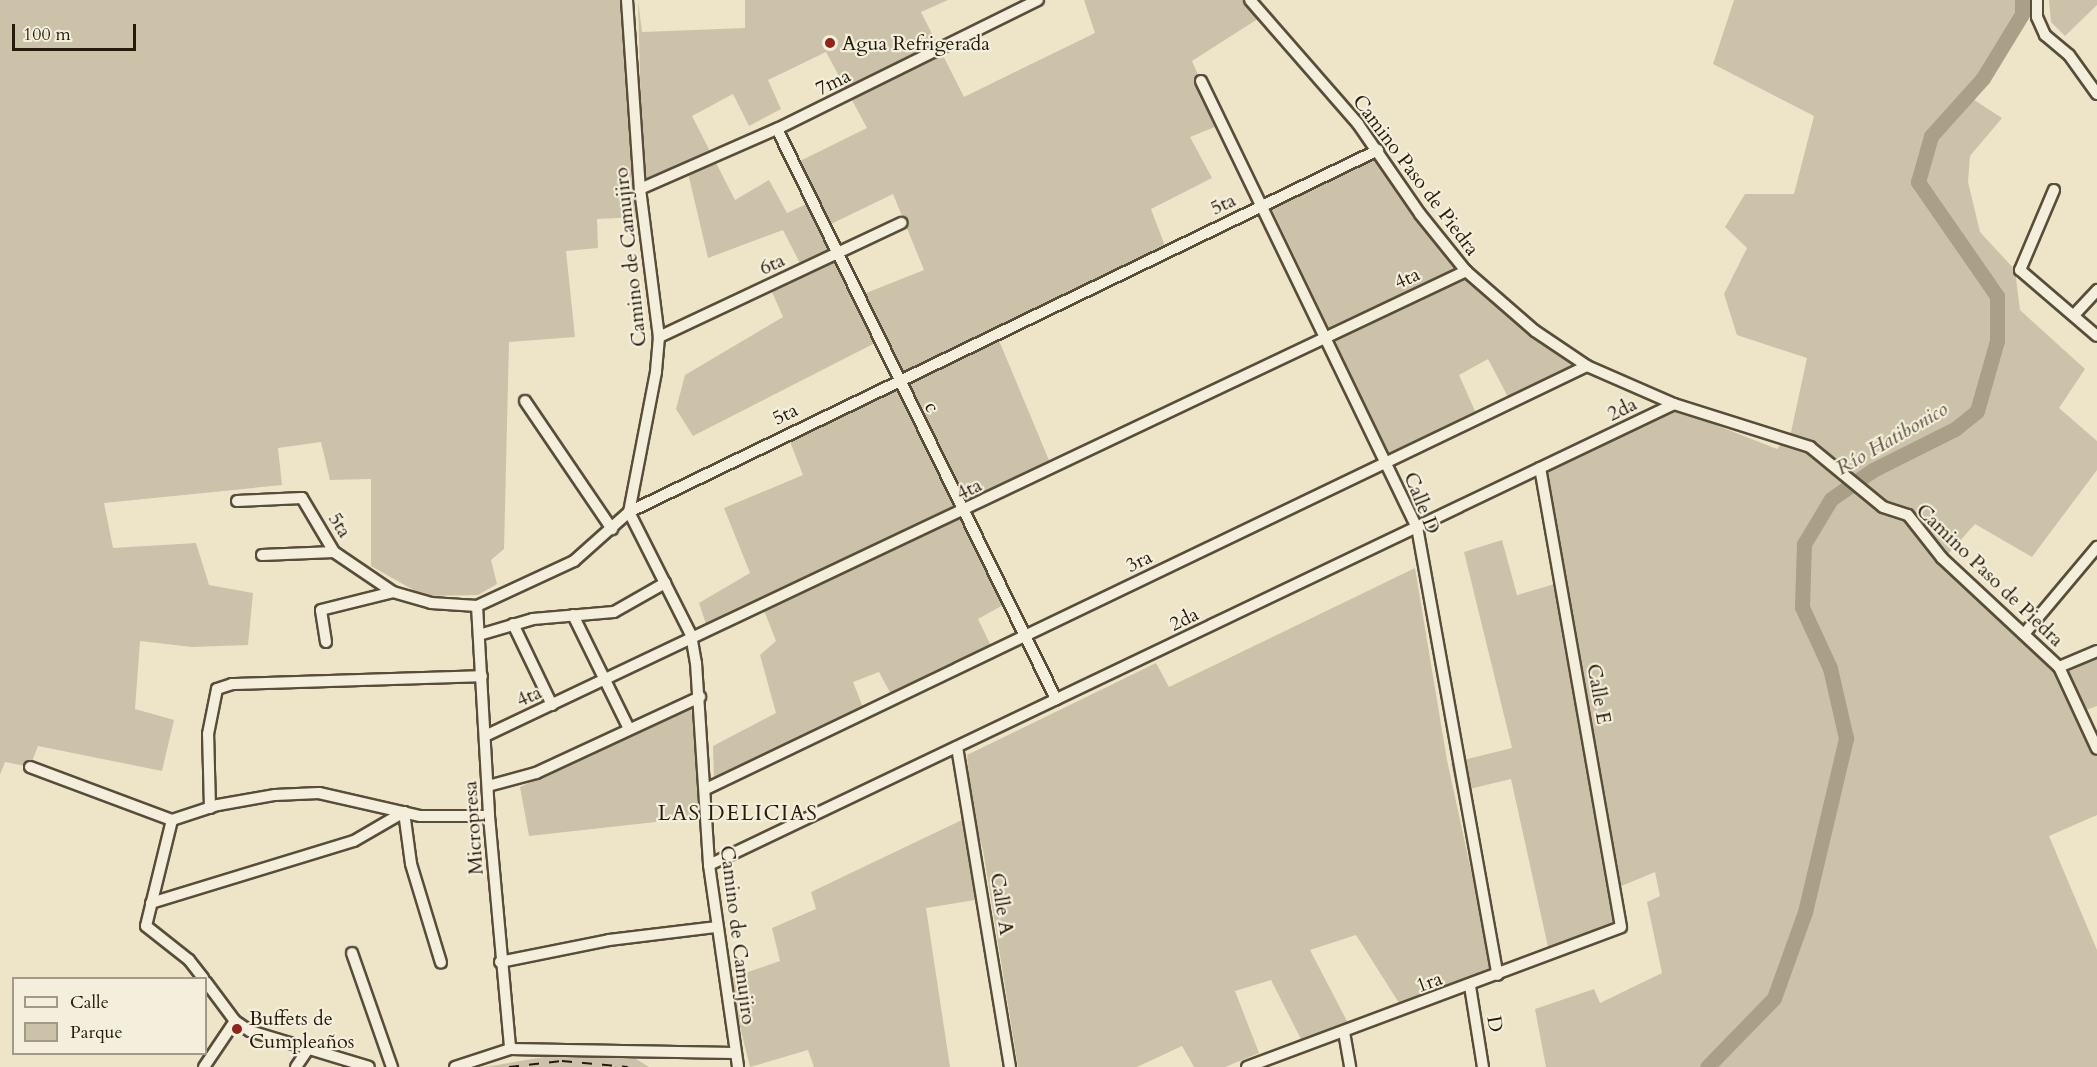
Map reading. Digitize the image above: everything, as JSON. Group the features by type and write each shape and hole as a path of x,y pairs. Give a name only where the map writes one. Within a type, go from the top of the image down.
{"street":[{"name":"Camino de Camujiro","path":"627,0 640,189 659,337 656,372 629,512 691,635 700,698 709,865 734,1053 738,1067"},
{"name":"7ma","path":"640,189 777,129 1038,0"},
{"name":"Camino Paso de Piedra","path":"1250,0 1378,150 1420,214 1466,271 1535,331 1587,366 1674,404 1810,447 1869,497 1915,521 1942,558 2059,667 2097,749"},
{"path":"2037,0 2037,17 2045,36 2069,55 2097,94"},
{"name":"Calle D","path":"1201,81 1417,527 1498,975"},
{"name":"c","path":"777,129 1056,699"},
{"name":"5ta","path":"237,501 302,498 334,552 393,592 431,603 477,606 574,561 629,512 898,378 1378,150"},
{"path":"2054,190 2020,270 2075,314 2097,336"},
{"name":"6ta","path":"659,337 901,223"},
{"name":"4ta","path":"485,736 605,680 691,635 963,512 1324,335 1466,271"},
{"path":"2075,314 2097,290"},
{"name":"3ra","path":"706,789 1587,366"},
{"path":"525,401 612,529"},
{"name":"2da","path":"709,865 1674,404"},
{"name":"Calle E","path":"1540,468 1621,927"},
{"path":"2024,634 2097,547"},
{"path":"262,555 334,552"},
{"path":"479,635 513,624 573,615 614,612 665,583"},
{"path":"326,642 321,610 393,592"},
{"name":"Micropresa","path":"477,606 489,816 500,962 510,1049"},
{"path":"573,615 629,729"},
{"path":"513,624 552,705"},
{"path":"2059,667 2097,651"},
{"path":"210,808 208,734 217,689 232,684 482,676"},
{"path":"488,786 536,773 700,698"},
{"name":"Calle A","path":"957,747 1010,1067"},
{"path":"30,767 172,820 210,808 275,795 319,793 404,812 489,816"},
{"path":"152,903 354,841 404,812"},
{"path":"404,812 411,864 441,963"},
{"path":"172,820 146,926 151,933 189,960 202,977"},
{"path":"500,962 609,940 717,927"},
{"name":"1ra","path":"1247,1067 1470,986 1621,927"},
{"path":"352,953 392,1067"},
{"path":"207,983 235,1021 250,1031 369,1067"},
{"name":"D","path":"1470,986 1484,1067"},
{"path":"204,1067 209,1052 235,1021"},
{"path":"1344,1032 1350,1067"},
{"path":"296,1067 309,1048"},
{"path":"455,1067 510,1049 734,1053"}],"green space":[{"path":"0,0 621,0 639,217 597,219 598,248 566,251 575,337 509,342 504,549 491,560 497,584 478,595 424,596 371,566 371,479 330,480 321,442 278,448 282,485 104,503 113,548 196,543 209,585 253,593 248,645 192,647 140,641 135,709 174,720 162,771 38,746 30,767 5,762 0,775"},
{"path":"638,0 642,32 745,28 745,0 948,0 921,12 964,97 1095,33 1084,0 1256,0 1267,13 1192,61 1220,125 1190,137 1212,178 1151,209 1165,246 995,331 1051,465 960,508 1005,604 978,619 992,648 892,696 879,672 853,682 864,710 714,782 713,746 776,713 760,655 776,641 761,603 706,624 699,603 750,573 724,508 803,475 789,439 899,383 877,342 693,436 676,409 685,375 783,317 772,292 806,275 783,230 708,258 688,173 643,190","holes":["826,52 867,128 798,162 815,200 787,213 769,180 735,200 692,116 733,94 749,126 781,109 768,80","893,194 924,270 861,295 827,226"]},
{"path":"1734,0 2032,0 2025,19 1965,94 2002,118 1970,156 1968,182 1980,232 2015,270 2020,310 2085,369 2059,408 2097,441 2097,470 2032,557 1975,524 1941,562 2062,670 2097,656 2097,706 2078,713 2097,757 2097,815 2049,836 2097,950 2097,1067 1546,1067 1535,1009 1594,989 1600,1003 1662,973 1647,902 1660,896 1655,872 1612,890 1615,922 1548,947 1511,779 1457,792 1451,763 1512,748 1464,552 1502,540 1517,595 1565,581 1539,475 1675,409 1777,449 1791,432 1807,358 1737,335 1724,294 1747,248 1725,227 1745,194 1794,194 1814,116 1713,64"},
{"path":"2049,0 2097,0 2097,5 2065,36 2051,22"},
{"path":"1382,154 1471,268 1585,364 1508,397 1488,359 1459,375 1475,411 1389,454 1271,207"},
{"path":"1415,568 1447,760 1493,972 1399,1003 1356,935 1310,950 1348,1023 1302,1041 1271,980 1235,991 1259,1053 1225,1067 1194,1067 1182,1046 1137,1067 1018,1067 983,850 973,815 967,755 1156,663 1169,687"},
{"path":"691,705 701,817 529,836 520,787"},
{"path":"964,819 975,900 926,908 950,1067 814,1067 808,1050 750,1067 728,979 780,961 772,928 816,909 811,892"},
{"path":"562,1054 633,1057 649,1067 485,1067"}],"waterway":[{"name":"Río Hatibonico","path":"1707,1067 1774,998 1805,912 1846,738 1830,668 1802,607 1804,544 1831,499 1873,470 1955,429 1977,411 1997,341 1997,296 1918,182 1931,136 1983,78 2022,14 2022,0"}],"railway":[{"path":"509,1067 562,1061 628,1067"}],"place":[{"name":"Agua Refrigerada","path":"830,43"},
{"name":"Buffets de Cumpleaños","path":"237,1029"}],"district":[{"name":"LAS DELICIAS","path":"738,814"}]}
